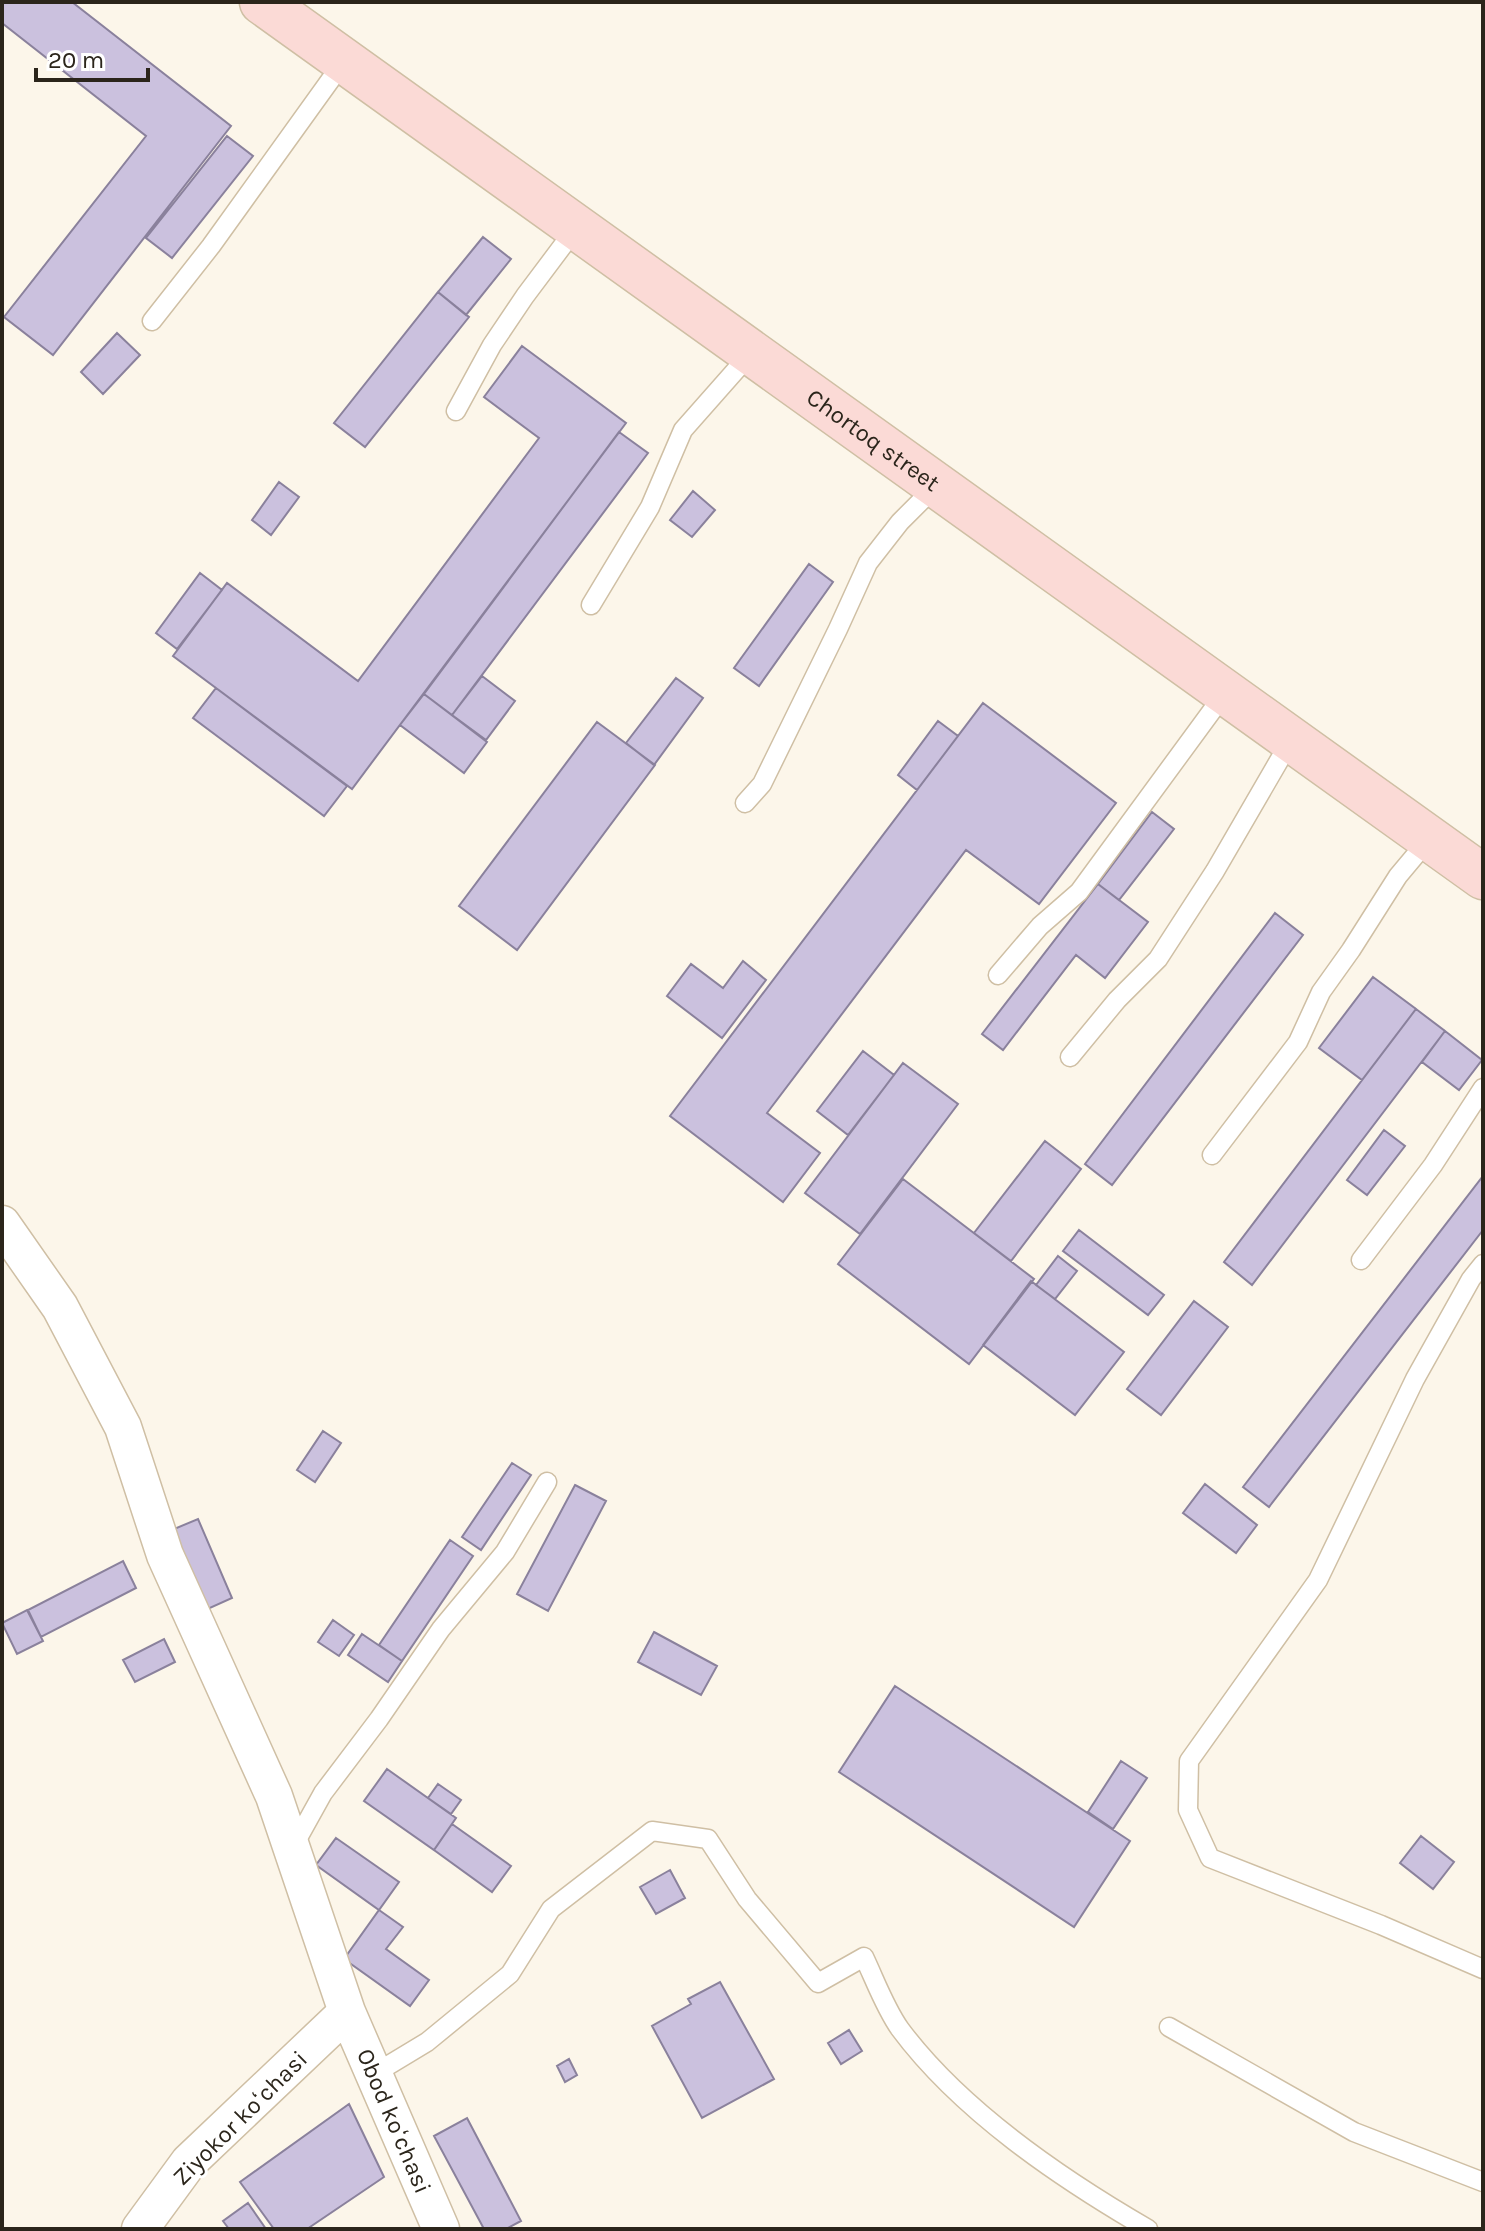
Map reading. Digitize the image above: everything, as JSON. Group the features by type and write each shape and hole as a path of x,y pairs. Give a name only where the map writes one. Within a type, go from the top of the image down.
{"main road":[{"name":"Chortoq street","path":"262,2 1483,877"}],"street":[{"name":"Obod koʻchasi","path":"2,1224 60,1307 123,1427 165,1555 274,1796 347,2012 441,2229"},
{"name":"Ziyokor koʻchasi","path":"140,2229 189,2162 347,2012"}],"lane":[{"path":"152,321 211,246 344,61"},
{"path":"456,411 516,308 576,228"},
{"path":"591,605 650,507 683,430 751,353"},
{"path":"745,803 762,784 868,563 900,522 937,485"},
{"path":"998,975 1040,926 1079,892 1225,693"},
{"path":"1070,1057 1117,1000 1158,959 1215,871 1291,740"},
{"path":"1212,1155 1298,1042 1321,992 1398,876 1429,839"},
{"path":"1361,1260 1433,1165 1483,1088"},
{"path":"1483,1264 1471,1279 1415,1379 1318,1580 1189,1761 1188,1810 1210,1858 1483,1969"},
{"path":"292,1850 323,1793 441,1629 505,1552 547,1482"},
{"path":"374,2074 427,2042 510,1974 551,1909 652,1831 708,1839 747,1899 818,1983 864,1957 898,2026 952,2090 1080,2190 1148,2229"},
{"path":"1169,2027 1354,2132 1483,2182"}],"building":[{"path":"2,2 72,2 231,126 53,355 4,317 146,136 2,23"},
{"path":"227,136 253,156 172,258 146,238"},
{"path":"483,237 511,259 466,315 438,292"},
{"path":"438,292 469,317 365,447 334,423"},
{"path":"117,333 140,355 103,394 81,372"},
{"path":"522,346 626,423 352,789 173,656 227,583 358,681 539,438 484,397"},
{"path":"619,432 648,453 452,715 424,694"},
{"path":"279,482 299,497 271,535 252,520"},
{"path":"693,491 715,510 692,537 670,520"},
{"path":"809,564 833,582 759,686 734,668"},
{"path":"200,573 222,590 177,649 156,633"},
{"path":"482,676 515,701 486,740 452,715"},
{"path":"676,678 703,698 654,765 626,743"},
{"path":"216,688 347,786 324,816 193,718"},
{"path":"424,694 487,742 464,773 400,725"},
{"path":"983,703 1116,803 1039,904 966,850 767,1113 820,1153 783,1202 670,1116"},
{"path":"938,721 958,736 917,790 898,775"},
{"path":"597,722 655,765 517,950 459,906"},
{"path":"1152,812 1174,829 1119,900 1098,884"},
{"path":"1098,884 1148,922 1105,978 1076,955 1003,1050 982,1034"},
{"path":"1275,913 1303,935 1112,1185 1085,1164"},
{"path":"743,961 766,980 722,1038 667,996 691,964 723,988"},
{"path":"1373,977 1416,1009 1362,1080 1319,1048"},
{"path":"1416,1009 1445,1031 1252,1285 1224,1262"},
{"path":"1445,1031 1482,1060 1459,1090 1422,1062"},
{"path":"863,1051 894,1075 848,1135 817,1111"},
{"path":"903,1063 958,1104 860,1234 805,1193"},
{"path":"1384,1130 1405,1146 1367,1195 1347,1180"},
{"path":"1045,1141 1081,1169 1011,1261 974,1233"},
{"path":"1483,1176 1483,1230 1269,1507 1243,1487"},
{"path":"903,1179 1034,1279 969,1364 838,1264"},
{"path":"1079,1230 1164,1295 1148,1315 1063,1251"},
{"path":"1058,1256 1077,1271 1055,1299 1036,1285"},
{"path":"1031,1281 1124,1352 1075,1415 983,1345"},
{"path":"1194,1301 1228,1327 1161,1415 1127,1389"},
{"path":"323,1431 341,1443 315,1482 297,1470"},
{"path":"512,1463 531,1475 481,1550 462,1537"},
{"path":"1205,1484 1257,1525 1236,1553 1183,1513"},
{"path":"575,1485 606,1501 548,1611 517,1594"},
{"path":"198,1519 232,1598 201,1612 167,1532"},
{"path":"450,1540 473,1556 402,1661 379,1645"},
{"path":"123,1561 136,1588 41,1637 28,1610"},
{"path":"27,1610 43,1641 17,1654 2,1623"},
{"path":"333,1620 354,1635 339,1656 318,1642"},
{"path":"654,1632 717,1666 701,1695 638,1662"},
{"path":"362,1634 402,1661 388,1682 348,1655"},
{"path":"164,1639 175,1662 135,1682 123,1660"},
{"path":"895,1686 1130,1841 1074,1927 839,1772"},
{"path":"1121,1761 1147,1778 1113,1829 1088,1812"},
{"path":"387,1769 456,1818 434,1850 364,1801"},
{"path":"438,1784 461,1800 451,1814 428,1798"},
{"path":"452,1824 511,1866 492,1892 434,1850"},
{"path":"1421,1836 1454,1862 1433,1889 1400,1863"},
{"path":"336,1838 399,1882 379,1910 316,1865"},
{"path":"670,1870 685,1898 656,1914 640,1887"},
{"path":"379,1910 403,1927 386,1949 429,1980 410,2006 344,1959"},
{"path":"720,1982 774,2079 702,2118 652,2026 691,2004 688,1999"},
{"path":"849,2030 862,2051 841,2064 828,2043"},
{"path":"569,2059 577,2075 565,2082 557,2066"},
{"path":"349,2104 384,2177 307,2229 274,2229 240,2182"},
{"path":"467,2118 521,2221 506,2229 484,2229 434,2136"},
{"path":"248,2203 266,2229 229,2229 223,2221"}]}
